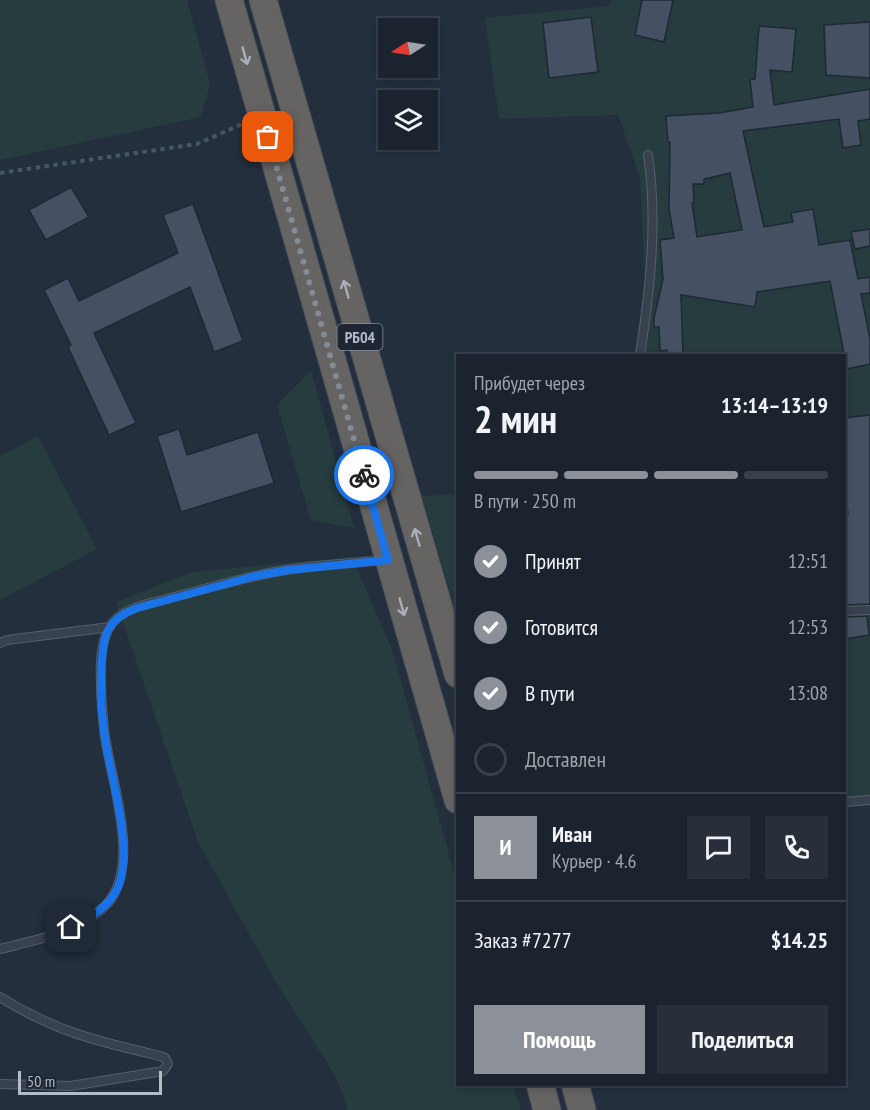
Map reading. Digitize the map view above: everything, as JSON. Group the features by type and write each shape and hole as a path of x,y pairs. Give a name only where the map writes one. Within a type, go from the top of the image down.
{"highway":[{"name":"РБ04","path":"229,0 456,793"},
{"name":"РБ04","path":"263,0 456,667"},
{"path":"541,1086 547,1110"},
{"path":"576,1086 582,1110"}],"lane":[{"path":"640,354 653,234 653,200 648,155"},
{"path":"0,949 57,933 92,917 110,901 119,885 122,873 122,836 105,738 101,693 104,645 110,627 119,617 137,608 255,576 288,570 388,560"},
{"path":"846,611 870,610"},
{"path":"0,643 8,640 110,627"},
{"path":"846,802 870,800"},
{"path":"0,997 30,1015 64,1031 99,1042 160,1056 165,1058 168,1064 164,1071 71,1086 0,1084"}],"path":[{"path":"0,173 197,144 262,115"}],"green space":[{"path":"0,0 187,0 210,84 201,117 0,160"},
{"path":"611,0 870,0 870,803 846,805 846,354 634,354 645,283 640,177 618,115 499,119 485,18 609,6"},
{"path":"311,370 354,528 311,520 277,405"},
{"path":"38,436 97,549 0,600 0,456"},
{"path":"456,494 456,612 422,496"},
{"path":"352,557 393,652 456,880 456,1086 513,1086 521,1110 348,1110 336,1077 273,977 198,842 116,602 192,572"}],"building":[{"path":"642,0 673,0 664,42 635,35"},
{"path":"591,17 598,72 549,78 543,23"},
{"path":"870,22 870,78 826,75 824,25"},
{"path":"759,26 796,29 792,72 770,70 774,105 870,89 870,119 858,121 861,145 843,148 839,119 743,131 764,227 793,222 791,213 813,209 819,245 850,240 858,279 870,277 870,293 861,294 870,339 870,364 847,369 846,354 844,354 830,281 757,292 755,307 681,295 683,354 668,354 667,350 660,351 659,327 654,327 654,318 663,279 660,240 674,238 669,209 670,142 668,142 666,116 720,113 753,107 750,80 755,79","holes":["730,173 742,230 697,237 692,203 694,203 693,184 704,184 704,179"]},
{"path":"71,187 89,217 46,240 29,210"},
{"path":"193,204 243,341 214,352 190,287 94,333 136,423 109,435 68,347 71,345 44,290 68,278 79,301 178,253 163,215"},
{"path":"870,229 870,246 855,249 851,232"},
{"path":"870,415 870,604 846,605 846,514 848,514 846,418"},
{"path":"179,429 187,455 258,432 274,483 181,512 157,436"},
{"path":"867,616 869,635 846,639 846,617"}],"way so far":[{"path":"268,137 364,475"}],"route":[{"path":"71,927 92,917 110,901 119,885 122,873 120,816 105,738 101,693 104,645 110,627 119,617 137,608 255,576 288,570 388,560 364,475"}]}
